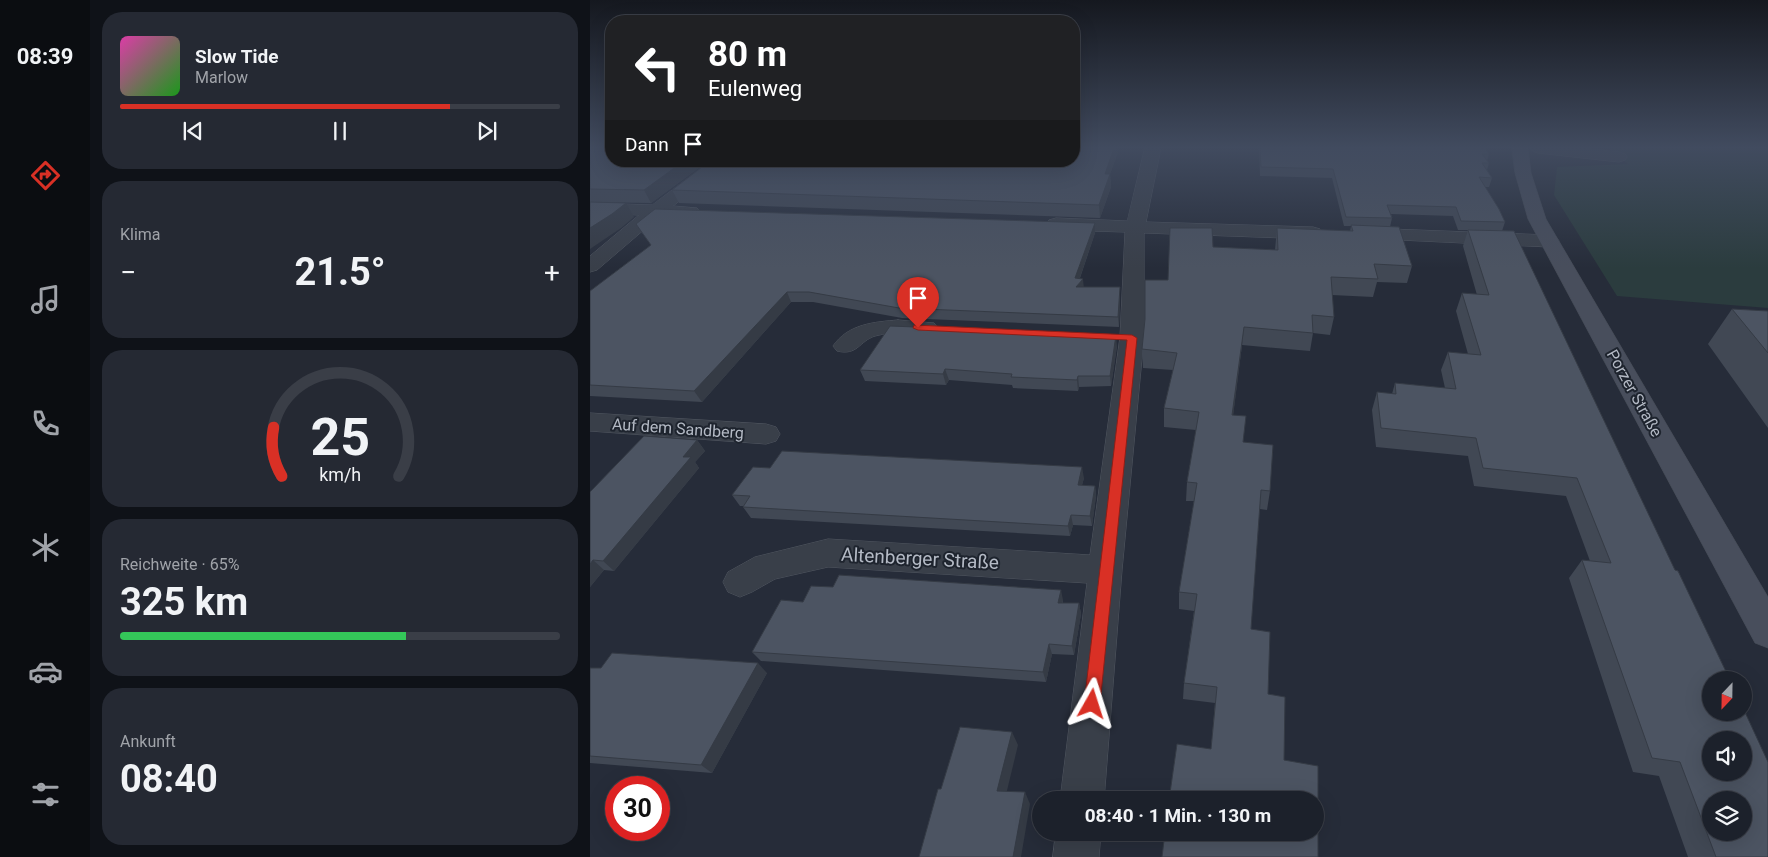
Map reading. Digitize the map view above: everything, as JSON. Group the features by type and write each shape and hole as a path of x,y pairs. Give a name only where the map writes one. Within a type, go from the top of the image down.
{"main road":[{"name":"Porzer Straße","path":"1527,188 1537,219 1768,631"}],"street":[{"path":"590,266 655,210 685,188"},
{"path":"1083,791 1105,570 1122,337 1135,226 1144,188"},
{"path":"590,208 714,212"},
{"path":"1037,223 1550,241"},
{"path":"846,346 868,330 898,326 947,329"},
{"name":"Auf dem Sandberg","path":"590,422 766,434"},
{"name":"Altenberger Straße","path":"740,582 767,567 828,553 1105,570"},
{"path":"1076,857 1078,841"}],"shaded area":[{"path":"1555,188 1768,188 1768,308 1617,296 1554,195"}],"building":[{"path":"590,188 647,188 644,190"},
{"path":"675,188 1105,188 1099,205 672,190"},
{"path":"1338,188 1486,188 1505,222 1461,221 1456,207 1387,205 1392,218 1346,217"},
{"path":"590,202 626,203 590,228"},
{"path":"655,209 1095,223 1075,278 1083,279 1076,287 1120,287 1118,317 899,308 809,292 787,292 694,391 590,385 590,291 651,245 636,224"},
{"path":"1351,225 1399,227 1412,266 1374,264 1378,279 1331,277 1334,317 1312,315 1313,333 1244,327 1232,415 1246,416 1243,442 1273,445 1270,491 1261,490 1251,629 1270,632 1268,694 1285,697 1284,760 1318,766 1318,791 1170,791 1177,744 1211,749 1217,687 1184,683 1197,594 1179,592 1197,483 1187,482 1199,412 1164,408 1177,353 1142,349 1145,319 1145,280 1168,280 1170,228 1212,228 1213,247 1278,250 1277,228 1353,231"},
{"path":"1468,230 1514,231 1675,570 1678,571 1726,671 1702,671 1702,721 1749,721 1768,762 1768,857 1716,857 1710,841 1752,841 1752,791 1702,791 1702,820 1680,762 1652,758 1582,560 1611,563 1577,478 1483,468 1476,438 1381,428 1377,392 1396,394 1395,383 1456,389 1448,352 1481,355 1462,293 1489,295"},
{"path":"1732,309 1768,311 1768,353"},
{"path":"890,326 1116,335 1110,376 1078,376 1077,380 1011,377 1012,374 945,369 943,374 860,370"},
{"path":"644,436 697,440 683,457 691,457 603,561 593,560 590,564 590,492"},
{"path":"782,451 1082,467 1078,485 1095,486 1090,516 1071,515 1068,526 743,507 750,496 732,495 753,467 770,468"},
{"path":"839,575 1061,590 1058,603 1079,603 1072,646 1049,644 1043,672 752,652 781,600 803,602 811,586 833,587"},
{"path":"612,653 758,663 701,765 590,756 590,668 601,668"},
{"path":"960,727 1012,732 997,791 1025,792 1013,857 919,857 938,789 941,789"},
{"path":"1164,841 1318,841 1318,857 1162,857"}],"route":[{"path":"918,328 1132,338 1105,570 1092,704"}]}
